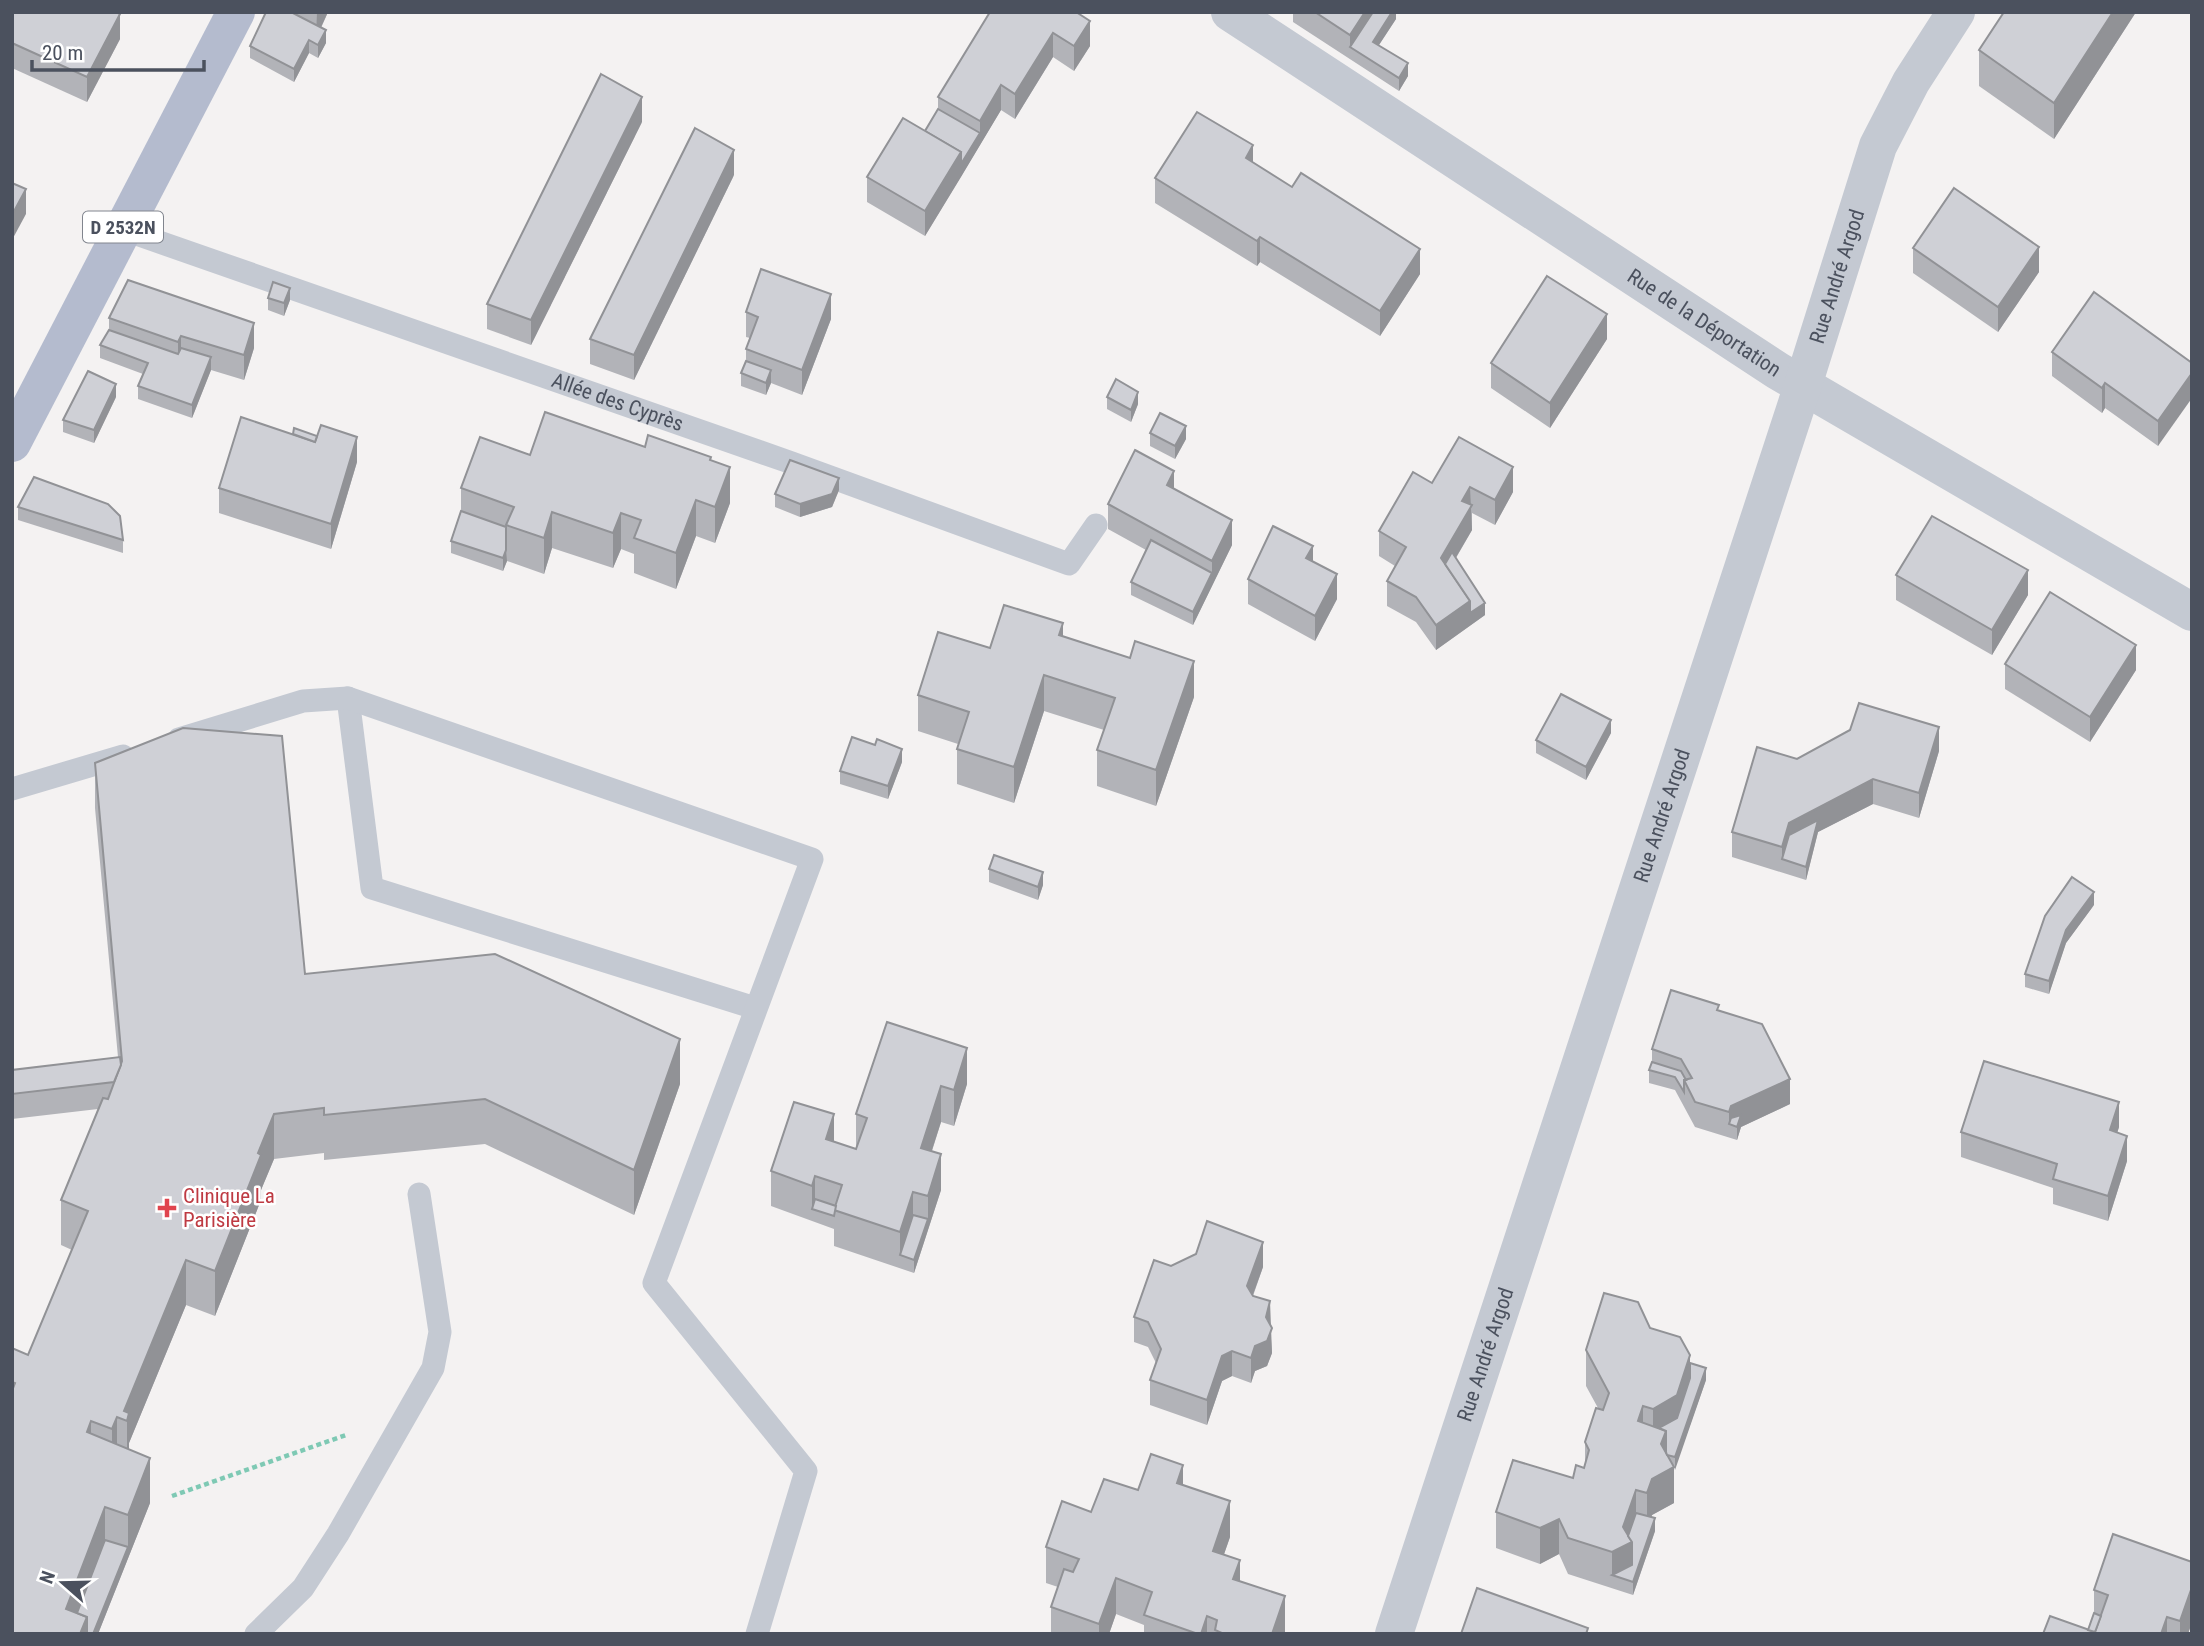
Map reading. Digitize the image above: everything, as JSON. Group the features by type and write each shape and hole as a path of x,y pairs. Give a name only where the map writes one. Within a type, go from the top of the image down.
{"main road":[{"name":"D 2532N","path":"12,443 236,12"}],"street":[{"name":"Rue de la Déportation","path":"1230,12 1803,385 2192,612"},
{"name":"Rue André Argod","path":"1394,1634 1803,385 1878,146 1911,82 1956,12"}],"lane":[{"name":"Allée des Cyprès","path":"122,229 792,463 1069,564 1096,525"},
{"path":"348,698 372,888 755,1008"},
{"path":"12,789 303,701 348,698 812,859 654,1283 806,1471 757,1634"},
{"path":"256,1634 303,1588 338,1534 433,1368 440,1332 419,1194"}],"path":[{"path":"172,1496 404,1415"}],"building":[{"path":"12,12 120,14 87,77 12,43"},
{"path":"266,12 291,12 326,30 318,45 309,40 294,69 250,46"},
{"path":"990,12 1076,12 1090,21 1074,46 1053,33 1015,94 1001,85 980,121 938,97"},
{"path":"1315,12 1365,12 1350,35"},
{"path":"1373,12 1392,12 1373,42 1408,63 1399,78 1350,47"},
{"path":"2004,12 2113,12 2054,103 1979,50"},
{"path":"601,74 642,97 531,320 487,304"},
{"path":"938,109 980,133 961,164 961,152 925,131"},
{"path":"1197,112 1253,145 1246,158 1292,187 1301,173 1420,249 1380,311 1260,237 1257,241 1155,178"},
{"path":"903,118 961,152 925,211 867,177"},
{"path":"695,128 734,150 634,355 590,339"},
{"path":"12,183 26,189 12,215"},
{"path":"1954,188 2039,247 1998,307 1913,248"},
{"path":"761,269 831,294 802,370 746,349 758,317 746,312"},
{"path":"1547,276 1607,314 1550,403 1491,363"},
{"path":"128,280 254,323 244,355 181,336 178,342 109,318"},
{"path":"273,282 290,288 284,303 268,298"},
{"path":"2094,292 2192,363 2192,373 2158,421 2105,383 2102,388 2052,352"},
{"path":"109,330 178,354 181,348 211,357 192,405 138,386 148,363 100,345"},
{"path":"746,361 771,370 766,383 741,373"},
{"path":"88,371 116,384 94,430 63,420"},
{"path":"1116,379 1138,392 1131,410 1107,397"},
{"path":"545,412 645,447 648,435 711,457 710,460 730,467 715,507 696,500 676,553 634,538 641,520 621,513 613,533 552,512 544,538 506,525 514,507 461,488 480,437 530,455"},
{"path":"1160,413 1186,426 1175,446 1150,433"},
{"path":"241,417 315,442 321,425 357,437 331,524 219,488"},
{"path":"294,428 317,436 315,442 293,434"},
{"path":"1459,437 1513,467 1495,500 1470,487 1462,501 1472,505 1441,558 1470,601 1436,625 1416,597 1387,581 1406,547 1379,531 1413,472 1432,483"},
{"path":"1135,450 1174,471 1167,485 1232,520 1212,561 1108,504"},
{"path":"790,460 839,478 832,494 800,504 775,494"},
{"path":"34,477 108,504 120,516 123,540 18,507"},
{"path":"461,511 506,527 506,550 503,558 451,541"},
{"path":"1932,516 2028,570 1992,630 1896,575"},
{"path":"1273,526 1313,546 1306,558 1337,574 1315,616 1248,579"},
{"path":"1151,540 1212,573 1193,612 1131,582"},
{"path":"1452,552 1485,603 1470,613 1470,601 1445,564"},
{"path":"2050,592 2136,645 2090,717 2005,664"},
{"path":"1004,605 1063,623 1059,635 1130,658 1135,641 1194,661 1156,770 1097,750 1115,698 1044,675 1014,767 957,749 969,712 918,695 938,632 990,648"},
{"path":"1561,694 1611,720 1586,767 1536,740"},
{"path":"1859,703 1939,727 1919,793 1873,779 1789,823 1782,847 1732,832 1757,747 1797,759 1850,730"},
{"name":"Clinique La Parisière","path":"183,728 282,736 305,974 495,954 680,1039 634,1170 485,1099 324,1115 324,1108 274,1114 258,1153 261,1155 215,1271 186,1260 124,1411 129,1413 127,1421 117,1417 112,1429 91,1421 87,1432 150,1458 128,1515 105,1507 66,1609 87,1617 80,1634 12,1634 12,1391 15,1383 12,1382 12,1348 28,1355 88,1211 61,1200 103,1098 108,1099 122,1061 95,763"},
{"path":"852,737 875,745 877,739 902,749 888,786 840,771"},
{"path":"1818,820 1806,867 1782,859 1789,835"},
{"path":"994,855 1043,872 1038,887 989,869"},
{"path":"2072,877 2094,892 2066,930 2049,981 2025,974 2045,916"},
{"path":"1671,990 1719,1005 1717,1010 1762,1024 1790,1079 1731,1106 1729,1112 1695,1102 1684,1080 1692,1078 1681,1059 1652,1049"},
{"path":"887,1022 967,1048 954,1090 941,1086 921,1148 941,1154 928,1196 913,1192 900,1232 834,1210 842,1185 815,1176 812,1186 771,1171 794,1102 834,1114 826,1139 856,1149 867,1118 856,1114"},
{"path":"120,1057 121,1065 114,1082 12,1094 12,1070"},
{"path":"1984,1061 2119,1102 2110,1130 2127,1136 2108,1196 2053,1179 2057,1164 1961,1132"},
{"path":"1652,1062 1681,1071 1686,1080 1684,1092 1675,1077 1649,1070"},
{"path":"1741,1115 1737,1127 1729,1124 1731,1118"},
{"path":"815,1199 836,1206 834,1216 812,1209"},
{"path":"913,1215 928,1219 914,1260 900,1255"},
{"path":"1207,1221 1263,1242 1247,1286 1253,1296 1270,1301 1266,1317 1272,1328 1267,1341 1255,1346 1251,1358 1232,1351 1222,1356 1207,1400 1150,1380 1161,1349 1148,1322 1134,1317 1154,1260 1171,1266 1196,1254"},
{"path":"1604,1293 1638,1302 1650,1328 1680,1337 1690,1355 1677,1395 1653,1409 1643,1406 1638,1421 1666,1431 1661,1444 1674,1467 1652,1479 1647,1493 1636,1490 1623,1527 1632,1542 1612,1552 1568,1538 1559,1519 1540,1528 1496,1512 1513,1460 1573,1478 1576,1465 1584,1468 1589,1450 1585,1442 1596,1408 1603,1410 1609,1393 1586,1350"},
{"path":"1690,1363 1706,1368 1675,1457 1667,1455 1666,1431 1659,1428 1677,1418 1690,1378"},
{"path":"1151,1454 1183,1465 1177,1483 1230,1501 1213,1551 1240,1560 1233,1579 1285,1596 1272,1634 1224,1634 1215,1630 1217,1620 1207,1616 1201,1634 1198,1634 1144,1615 1152,1592 1116,1578 1099,1624 1051,1607 1064,1569 1073,1572 1079,1559 1046,1547 1062,1501 1091,1512 1104,1479 1138,1490"},
{"path":"1636,1513 1655,1518 1633,1582 1612,1575 1632,1565 1632,1542 1628,1536"},
{"path":"2113,1534 2192,1562 2192,1587 2180,1621 2167,1617 2161,1634 2043,1634 2050,1616 2095,1632 2108,1595 2094,1590"},
{"path":"105,1540 128,1547 93,1634 87,1634 87,1617 77,1613"},
{"path":"1477,1588 1588,1628 1586,1634 1461,1634"},
{"path":"2094,1613 2101,1616 2095,1632 2088,1630"}],"place":[{"name":"Clinique La Parisière","path":"167,1208"}]}
